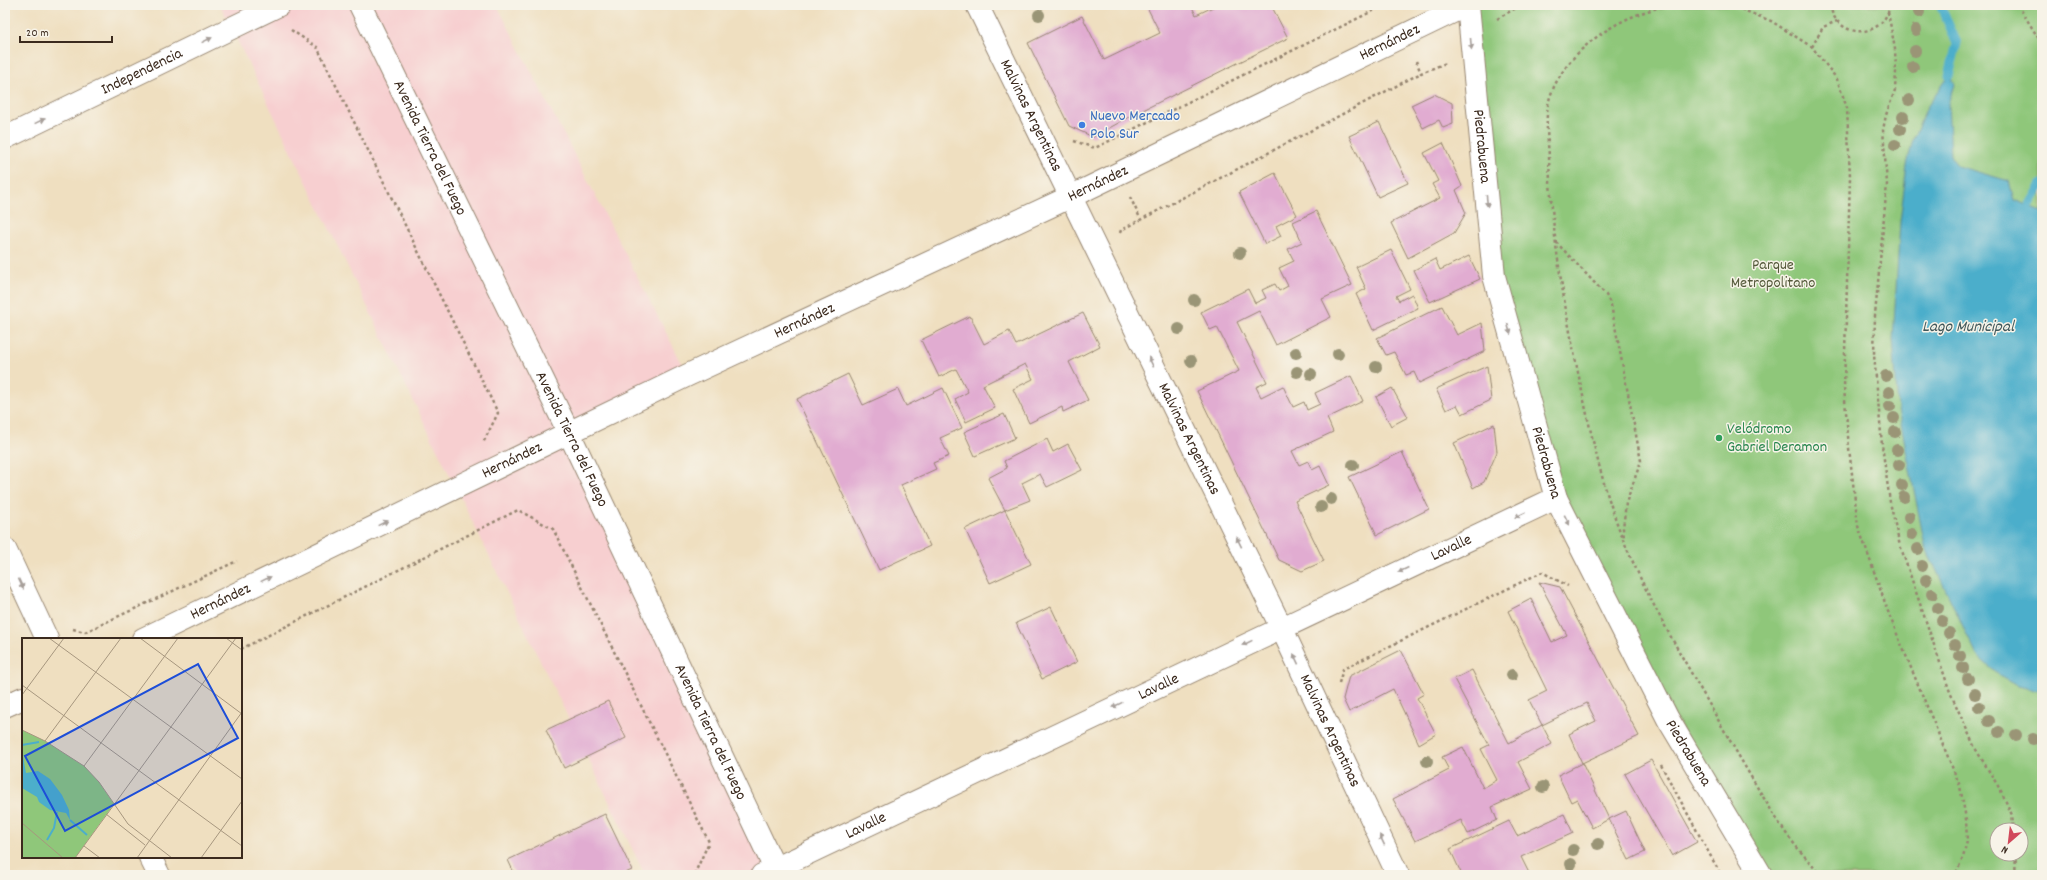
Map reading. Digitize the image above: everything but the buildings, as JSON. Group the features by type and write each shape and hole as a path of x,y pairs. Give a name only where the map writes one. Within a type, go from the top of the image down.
{"street":[{"name":"Independencia","path":"5,138 279,5"},
{"name":"Avenida Tierra del Fuego","path":"360,5 568,434 772,873"},
{"name":"Malvinas Argentinas","path":"977,5 1280,627 1398,875"},
{"name":"Hernández","path":"145,638 688,375 1070,196 1467,5"},
{"name":"Piedrabuena","path":"1467,5 1494,276 1556,498 1668,719 1761,875"},
{"name":"Lavalle","path":"772,873 1280,627 1556,498"},
{"path":"5,549 47,638"},
{"path":"5,706 22,698"},
{"path":"150,858 159,875"}],"path":[{"path":"1073,141 1095,148 1385,5"},
{"path":"1494,24 1497,18 1521,5"},
{"path":"1674,5 1636,14 1601,34 1578,55 1556,84 1550,98 1548,116 1550,188 1556,242 1572,342 1595,455 1613,515 1624,543 1665,628 1754,782 1787,834 1820,875"},
{"path":"1724,5 1733,6 1771,21 1812,47 1837,79 1848,108 1850,177 1844,388 1848,448 1858,526 1890,617 1960,786 1966,819 1967,841 1963,858 1955,875"},
{"path":"1830,5 1837,21 1845,28 1855,31 1866,31 1875,28 1883,21 1890,5"},
{"path":"2018,5 2042,44"},
{"path":"1888,12 1895,49 1896,72 1895,90 1886,115 1883,130 1887,184 1875,315 1874,355 1882,445 1890,502 1899,542 1950,692 1975,748 2001,791 2012,815 2013,822"},
{"path":"1812,47 1823,27 1837,21"},
{"path":"285,26 317,47 498,413 482,446"},
{"path":"1118,237 1121,230 1421,73"},
{"path":"1556,242 1606,295 1611,305 1641,461 1626,503 1623,528 1624,543"},
{"path":"242,648 518,510 553,529 709,842 694,875"},
{"path":"70,628 85,632 244,558"},
{"path":"1337,690 1343,669 1542,572 1567,584 1571,591"},
{"path":"1661,764 1721,875"},
{"path":"2015,875 2016,862"}],"shaded area":[{"path":"220,5 497,5 688,375 569,433 778,875 645,875"}],"green space":[{"name":"Parque Metropolitano","path":"1468,5 2042,5 2042,875 1761,875 1556,498 1494,276"}],"water":[{"name":"Lago Municipal","path":"1949,76 1955,85 1948,103 1951,155 1957,166 2009,181 2014,200 2042,211 2042,692 2018,686 2000,676 1977,656 1925,546 1898,409 1893,340 1900,222 1907,165 1913,139 1927,107"}],"waterway":[{"path":"1940,5 1957,43 1949,76"},
{"path":"2029,206 2042,184"}],"place":[{"name":"Nuevo Mercado Polo Sur","path":"1082,125"},
{"name":"Velódromo Gabriel Deramon","path":"1719,438"}]}
